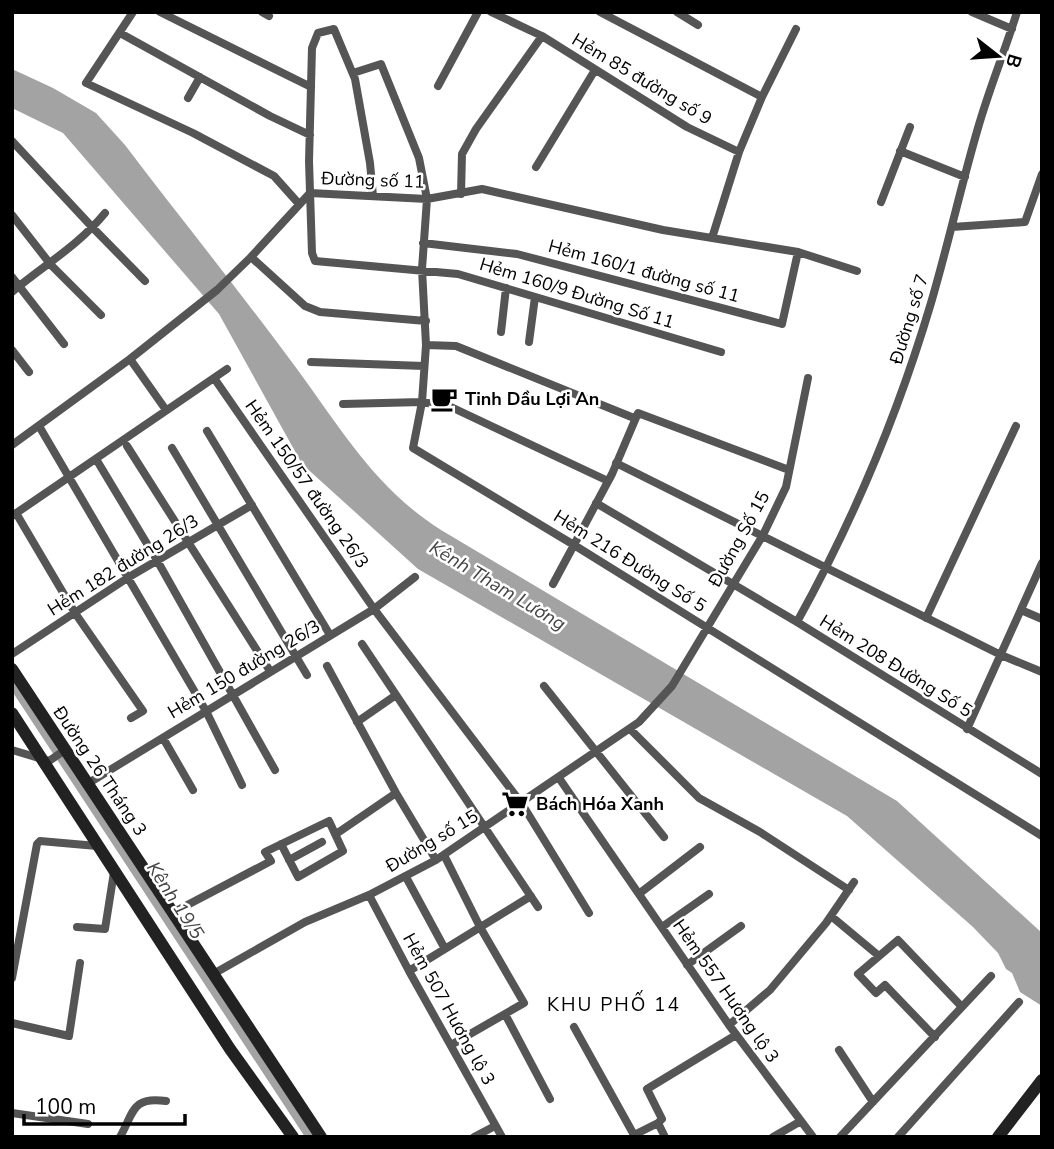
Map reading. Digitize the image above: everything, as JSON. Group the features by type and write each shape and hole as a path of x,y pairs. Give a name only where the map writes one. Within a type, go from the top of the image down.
{"street":[{"path":"133,12 86,83 193,133 274,176 299,204"},
{"path":"160,12 311,88"},
{"path":"438,86 478,12"},
{"name":"Hẻm 85 đường số 9","path":"491,12 542,36 687,127 739,152"},
{"path":"600,12 762,97"},
{"path":"677,12 698,25"},
{"path":"972,12 1012,29"},
{"name":"Đường số 7","path":"797,622 827,568 895,413 930,305 978,125 1017,12"},
{"path":"310,193 314,39 318,33 334,29 353,74 368,151 373,196"},
{"path":"712,238 739,152 762,97 796,29"},
{"path":"120,33 310,135"},
{"path":"461,194 462,154 476,129 542,36"},
{"name":"Hẻm 216 Đường Số 5","path":"353,74 381,64 419,158 427,199 422,269 426,345 422,402 413,448 1042,836"},
{"path":"536,167 595,70"},
{"path":"188,98 200,77"},
{"path":"881,202 910,127"},
{"path":"14,139 93,228 145,281"},
{"path":"900,151 965,177"},
{"path":"952,227 1025,222 1042,174"},
{"name":"Đường số 11","path":"12,445 130,359 217,290 310,193 427,199 482,189 519,200 537,201 663,230 798,252 857,271"},
{"name":"Hẻm 160/9 Đường Số 11","path":"310,193 312,253 315,261 458,274 720,352"},
{"path":"16,289 37,271 51,265 93,228 105,213"},
{"path":"12,215 51,265 101,315"},
{"name":"Hẻm 160/1 đường số 11","path":"423,243 517,254 782,324 798,252"},
{"path":"251,257 305,306 320,312 426,321"},
{"path":"12,277 16,289 64,344"},
{"path":"500,332 506,288"},
{"path":"529,342 535,297"},
{"path":"426,345 456,346 636,416 789,470"},
{"path":"12,350 29,372"},
{"path":"130,359 166,410"},
{"path":"311,362 424,366"},
{"path":"131,718 143,711 75,613 14,515 227,369"},
{"name":"Hẻm 150/57 đường 26/3","path":"215,378 374,609 522,804 589,913"},
{"name":"Đường Số 15","path":"650,710 672,686 762,535 786,488 807,378"},
{"path":"343,404 422,402 451,407 608,481"},
{"path":"553,584 608,481 636,416"},
{"path":"39,426 206,711 242,785"},
{"path":"926,618 1016,426"},
{"path":"206,431 330,635"},
{"path":"127,446 271,671"},
{"path":"172,448 307,675"},
{"path":"96,459 158,562 275,770"},
{"path":"616,463 1001,655 1042,672"},
{"name":"Hẻm 208 Đường Số 5","path":"596,503 797,622 1042,774"},
{"name":"Hẻm 182 đường 26/3","path":"12,654 186,542 252,505"},
{"path":"967,729 1042,563"},
{"name":"Hẻm 150 đường 26/3","path":"87,784 374,609 415,577"},
{"path":"1021,610 1042,619"},
{"path":"362,644 538,907"},
{"path":"327,666 396,793 440,858 524,1003 451,1045"},
{"name":"Đường 26 Tháng 3","path":"12,669 63,751 215,973 298,1125"},
{"path":"544,686 664,837"},
{"path":"357,722 396,695"},
{"name":"Đường số 15","path":"215,973 305,922 369,895 440,858 595,753 650,710"},
{"name":"Đường 26 Tháng 3","path":"12,713 45,760 97,846 230,1049 298,1125 321,1137"},
{"path":"629,729 699,798 851,886 831,916 770,990 729,1025"},
{"path":"163,738 193,790"},
{"path":"12,750 45,760 63,751"},
{"name":"Hẻm 557 Hương lộ 3","path":"559,778 736,1035 813,1137"},
{"path":"336,834 396,793"},
{"path":"174,912 271,861 265,852 281,844 329,821 343,851 298,877 281,844"},
{"path":"12,978 37,844 40,841 97,846"},
{"path":"289,860 322,842"},
{"path":"640,893 700,847"},
{"path":"77,927 105,929 114,872"},
{"path":"406,877 444,949"},
{"path":"662,927 709,894"},
{"name":"Hẻm 507 Hương lộ 3","path":"369,895 502,1137"},
{"path":"409,971 531,896"},
{"path":"831,916 879,956"},
{"path":"687,965 741,926"},
{"path":"935,1037 885,985 876,993 858,974 898,940 962,1007"},
{"path":"12,1023 69,1036 80,963"},
{"path":"840,1137 991,976"},
{"path":"898,1137 1019,1002"},
{"path":"505,1014 550,1099"},
{"path":"574,1027 635,1135 662,1119 647,1089 736,1035"},
{"path":"839,1050 873,1102"},
{"path":"998,1137 1042,1080"},
{"path":"120,1137 140,1102 166,1101"},
{"path":"12,1113 89,1124"},
{"path":"773,1137 801,1121"},
{"path":"657,1123 666,1137"},
{"path":"474,1137 495,1126"}],"water":[{"name":"Kênh Tham Lương","path":"12,69 53,88 96,113 125,145 276,341 361,457 397,496 441,530 897,801 1042,933 1042,1006 1020,992 1012,973 1006,969 998,953 973,927 847,816 418,569 302,464 219,314 63,133 12,108"}],"waterway":[{"name":"Kênh 19/5","path":"12,682 311,1137"}],"place":[{"name":"Tinh Dầu Lợi An","path":"444,399"},
{"name":"Bách Hóa Xanh","path":"515,804"}],"district":[{"name":"KHU PHỐ 14","path":"614,1004"}]}
